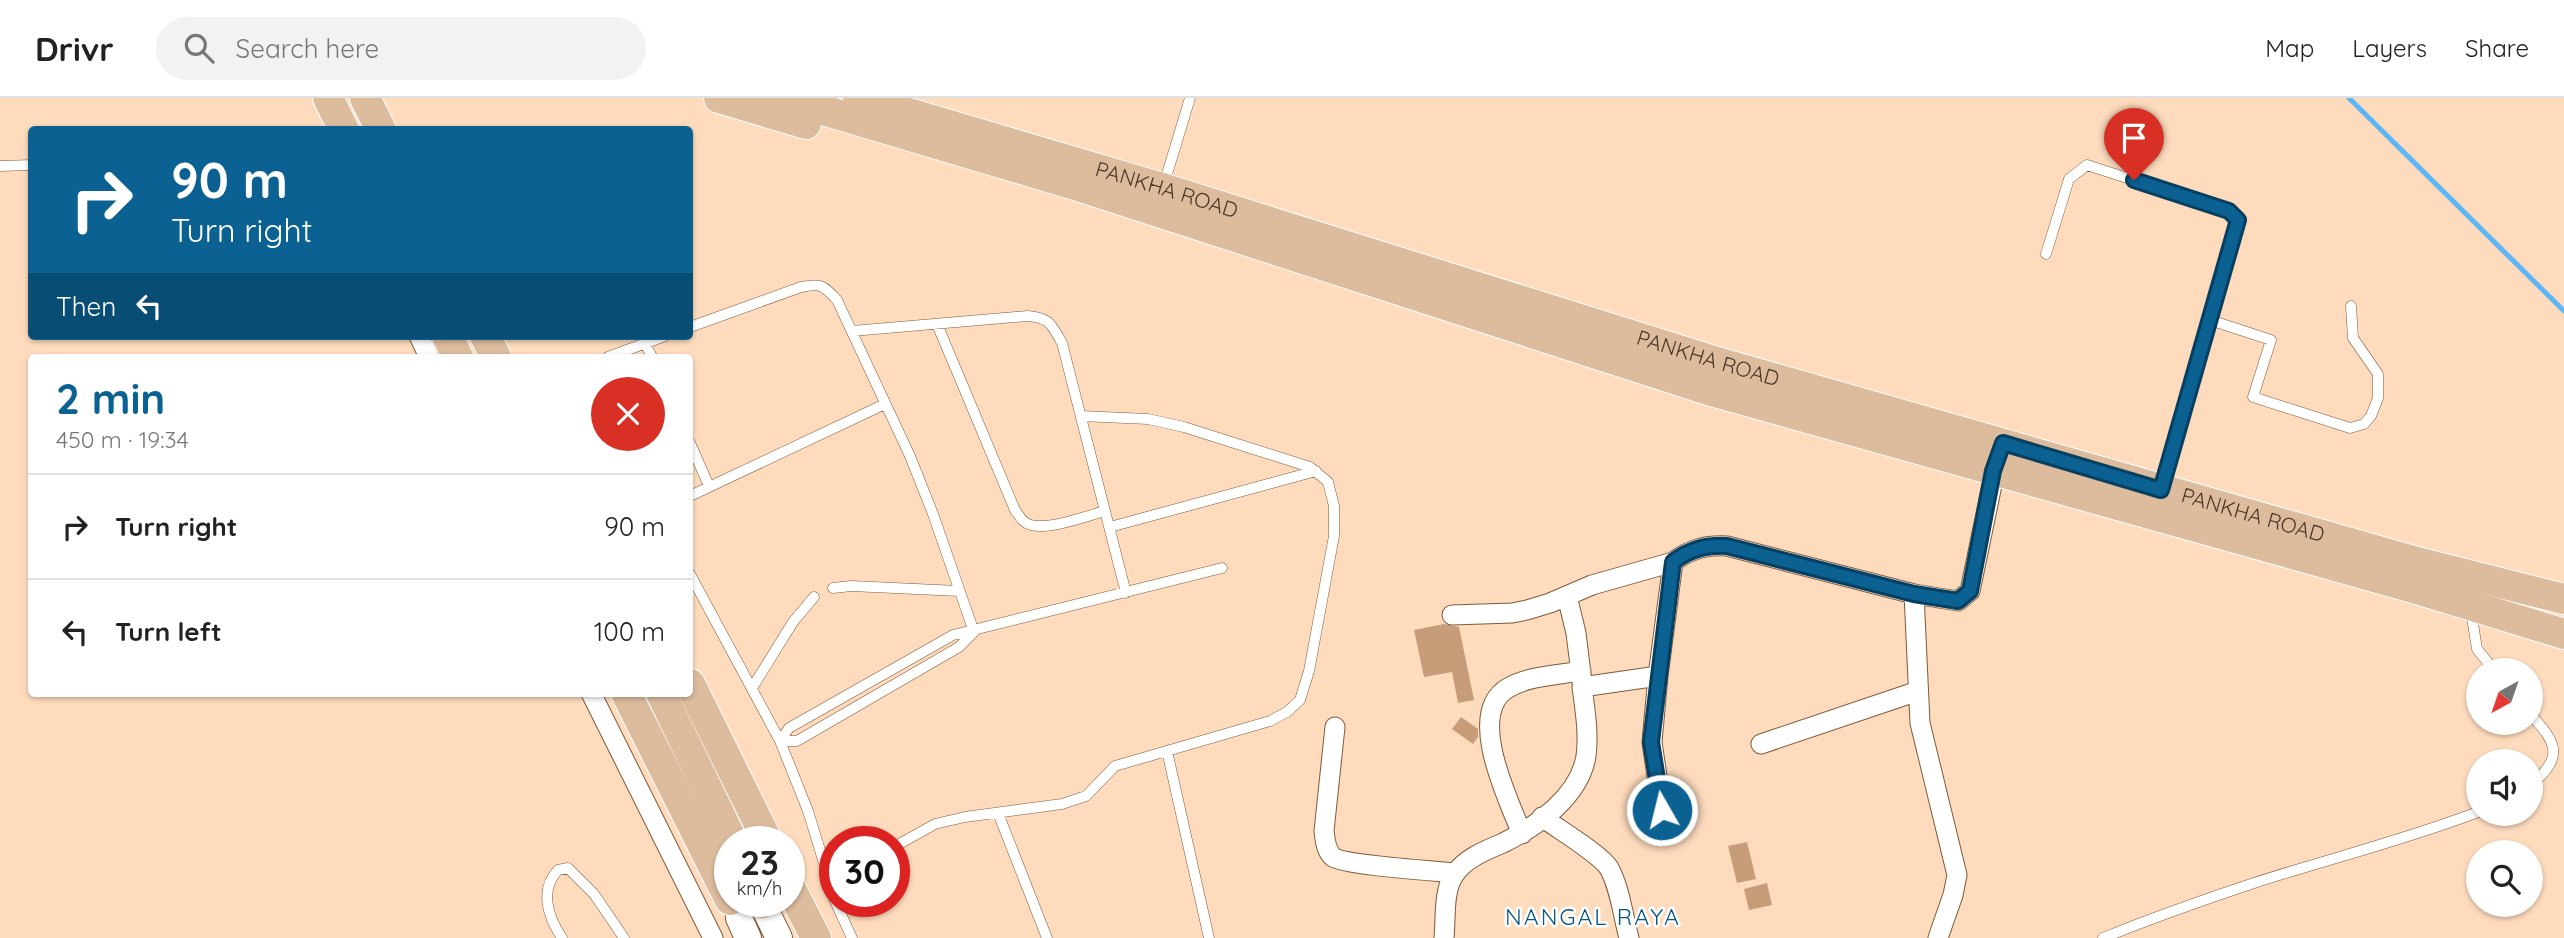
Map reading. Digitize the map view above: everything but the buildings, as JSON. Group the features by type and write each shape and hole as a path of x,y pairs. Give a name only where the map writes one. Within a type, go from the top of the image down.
{"main road":[{"path":"719,98 1076,205 1154,198"},
{"path":"782,98 1075,185 1154,198"},
{"name":"PANKHA ROAD","path":"858,98 1708,390 1998,457 2161,490 2413,561 2564,599"},
{"path":"330,109 341,126"},
{"name":"PANKHA ROAD","path":"1998,457 2564,634"},
{"path":"693,690 760,826"},
{"path":"628,697 714,853"},
{"path":"662,697 725,826"},
{"path":"805,916 816,938"},
{"path":"754,917 779,938"}],"street":[{"path":"1452,615 1511,613 1550,603 1592,585 1673,562 1701,547 1727,546 1914,594 1958,601 1970,591 1998,457"},
{"path":"1662,810 1651,742 1673,562"},
{"path":"1914,594 1920,723 1956,875 1953,895 1938,938"},
{"path":"1444,938 1450,883 1455,873 1482,852 1522,834 1563,800 1579,777 1586,758 1587,725 1582,679 1567,596"},
{"path":"1522,834 1492,758 1490,719 1495,700 1507,689 1531,680 1658,676"},
{"path":"1761,744 1919,691"},
{"path":"593,697 713,938"},
{"path":"1335,727 1324,831 1326,847 1334,857 1350,862 1455,873"},
{"path":"1542,817 1597,855 1608,867 1629,938"}],"lane":[{"path":"1154,198 1190,98"},
{"path":"0,166 28,165"},
{"path":"2046,254 2069,179 2087,165 2229,211 2238,220 2161,490"},
{"path":"693,326 816,284 825,287 837,300 933,514 974,632"},
{"path":"2210,320 2271,340 2253,397 2350,428 2364,424 2371,416 2378,398 2378,374 2353,338 2351,306"},
{"path":"852,331 1028,316 1043,318 1052,325 1062,342 1126,593"},
{"path":"937,324 1022,521 1032,526 1045,527 1105,511"},
{"path":"616,354 654,340"},
{"path":"645,343 650,354"},
{"path":"693,494 885,404"},
{"path":"910,838 936,824 965,817 1062,804 1086,796 1115,766 1270,721 1287,712 1300,700 1309,671 1335,536 1334,506 1328,482 1310,467 1184,427 1148,419 1081,416"},
{"path":"693,450 709,486"},
{"path":"1110,527 1316,471"},
{"path":"780,741 789,728 953,635 974,632 1222,568"},
{"path":"693,580 780,741 819,843"},
{"path":"833,588 851,586 960,591"},
{"path":"752,688 793,622 814,597"},
{"path":"2469,604 2477,649 2484,658"},
{"path":"780,741 797,741 959,647 974,632"},
{"path":"2543,731 2554,746 2554,759 2543,775"},
{"path":"1167,751 1209,938"},
{"path":"998,813 1047,938"},
{"path":"2103,938 2255,883 2438,828 2466,817"},
{"path":"562,938 552,919 547,901 547,886 558,870 568,868 594,894 624,938"},
{"path":"843,917 852,938"}],"waterway":[{"path":"2349,98 2564,311"}],"district":[{"name":"NANGAL RAYA","path":"1593,917"}],"route":[{"path":"1662,810 1651,742 1673,562 1680,556 1701,547 1727,546 1914,594 1958,601 1970,591 1993,471 2003,443 2161,490 2238,220 2229,211 2134,180"}]}
